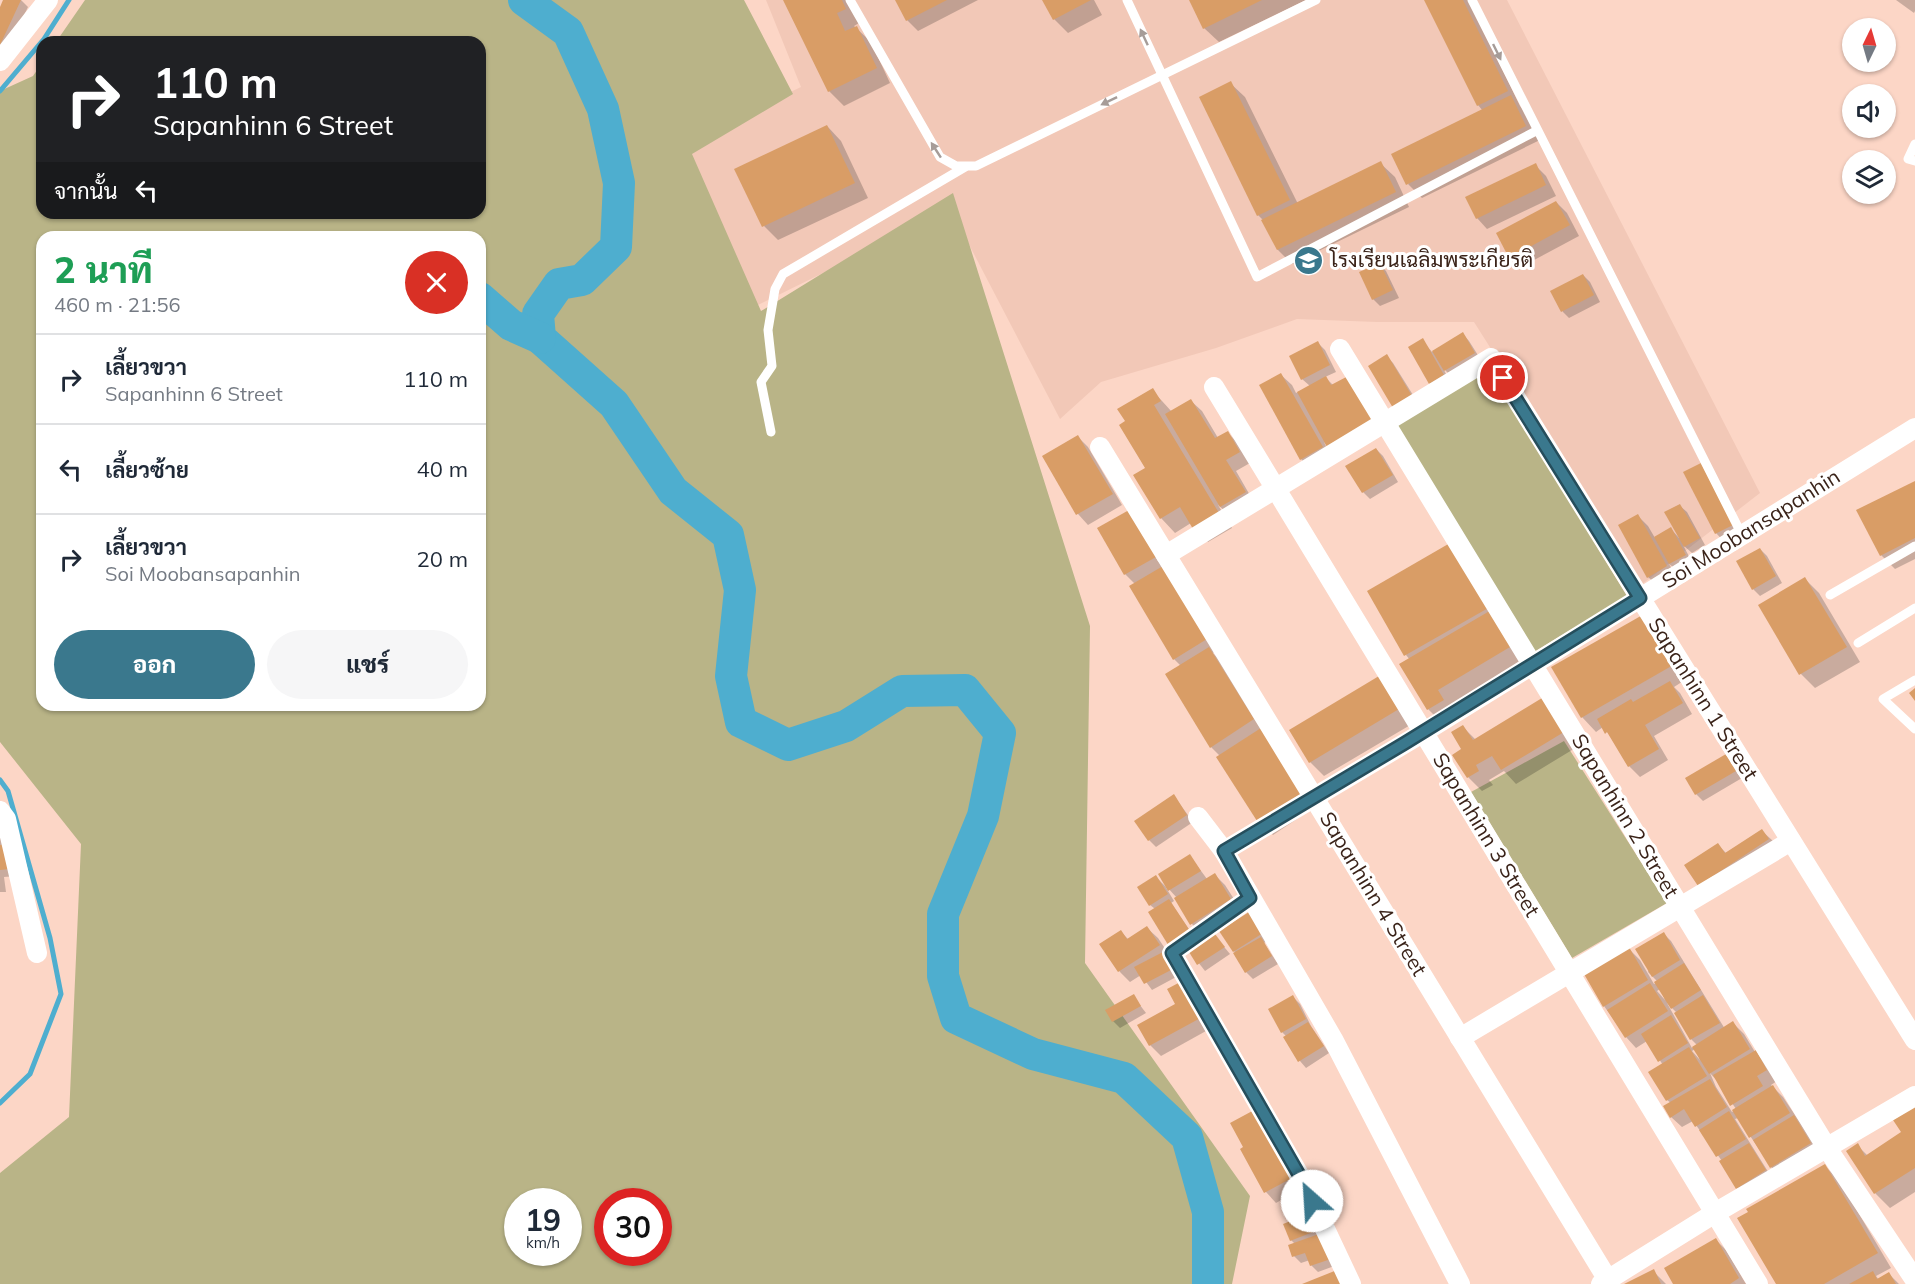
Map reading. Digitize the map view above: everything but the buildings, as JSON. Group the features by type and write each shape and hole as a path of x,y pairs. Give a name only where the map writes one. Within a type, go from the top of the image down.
{"street":[{"path":"0,61 48,0"},
{"name":"Sapanhinn 2 Street","path":"1340,349 1827,1148 1915,1281"},
{"name":"Sapanhinn 1 Street","path":"1385,423 1491,358 1915,1040"},
{"name":"Sapanhinn 3 Street","path":"1214,387 1758,1284"},
{"path":"1166,555 1385,423"},
{"name":"Soi Moobansapanhin","path":"1224,851 1424,732 1915,428"},
{"name":"Sapanhinn 4 Street","path":"1100,447 1460,1038 1604,1282"},
{"path":"0,811 6,819 37,952"},
{"path":"1198,817 1224,851 1334,1041 1460,1284"},
{"path":"1460,1038 1791,841"},
{"path":"1250,898 1172,953 1302,1180 1351,1284"},
{"path":"1604,1282 1715,1213 1915,1096"}],"lane":[{"path":"850,0 940,158 956,166 976,166 1316,0"},
{"path":"1127,0 1257,278 1536,131"},
{"path":"1472,0 1536,131 1742,535"},
{"path":"1915,144 1908,159 1915,161"},
{"path":"771,432 761,382 772,366 768,330 775,289 783,274 967,166"},
{"path":"1830,595 1915,546"},
{"path":"1858,643 1915,608"},
{"path":"1915,680 1884,699 1915,729"}],"shaded area":[{"path":"85,0 744,0 793,94 692,154 761,311 953,193 1090,626 1085,963 1250,1196 1232,1284 0,1284 0,1173 69,1117 81,844 0,742 0,91 33,76 36,72 36,219 486,219 486,36 60,36"},
{"name":"โรงเรียนเฉลิมพระเกียรติ","path":"766,0 1507,0 1760,493 1641,585 1474,322 1297,319 1216,348 1101,382 1060,419 951,210 748,310 677,146 801,87"},
{"path":"1489,369 1627,596 1534,652 1395,424"},
{"path":"1564,741 1667,903 1572,958 1471,792"}],"waterway":[{"path":"46,36 69,0"},
{"path":"524,0 568,32 603,109 619,183 616,247 582,280 559,284 538,314 540,338 614,404 673,491 728,535 740,590 731,676 741,722 788,745 846,726 902,691 965,690 1000,733 983,816 943,914 943,976 956,1018 1033,1054 1124,1078 1187,1137 1208,1212 1208,1284"},
{"path":"0,91 36,48"},
{"path":"486,303 511,325 540,338"},
{"path":"0,780 8,791 50,938 61,994 30,1074 0,1103"}],"place":[{"name":"โรงเรียนเฉลิมพระเกียรติ","path":"1309,260"}],"route":[{"path":"1312,1201 1172,953 1250,898 1224,851 1640,598 1503,378"}]}
